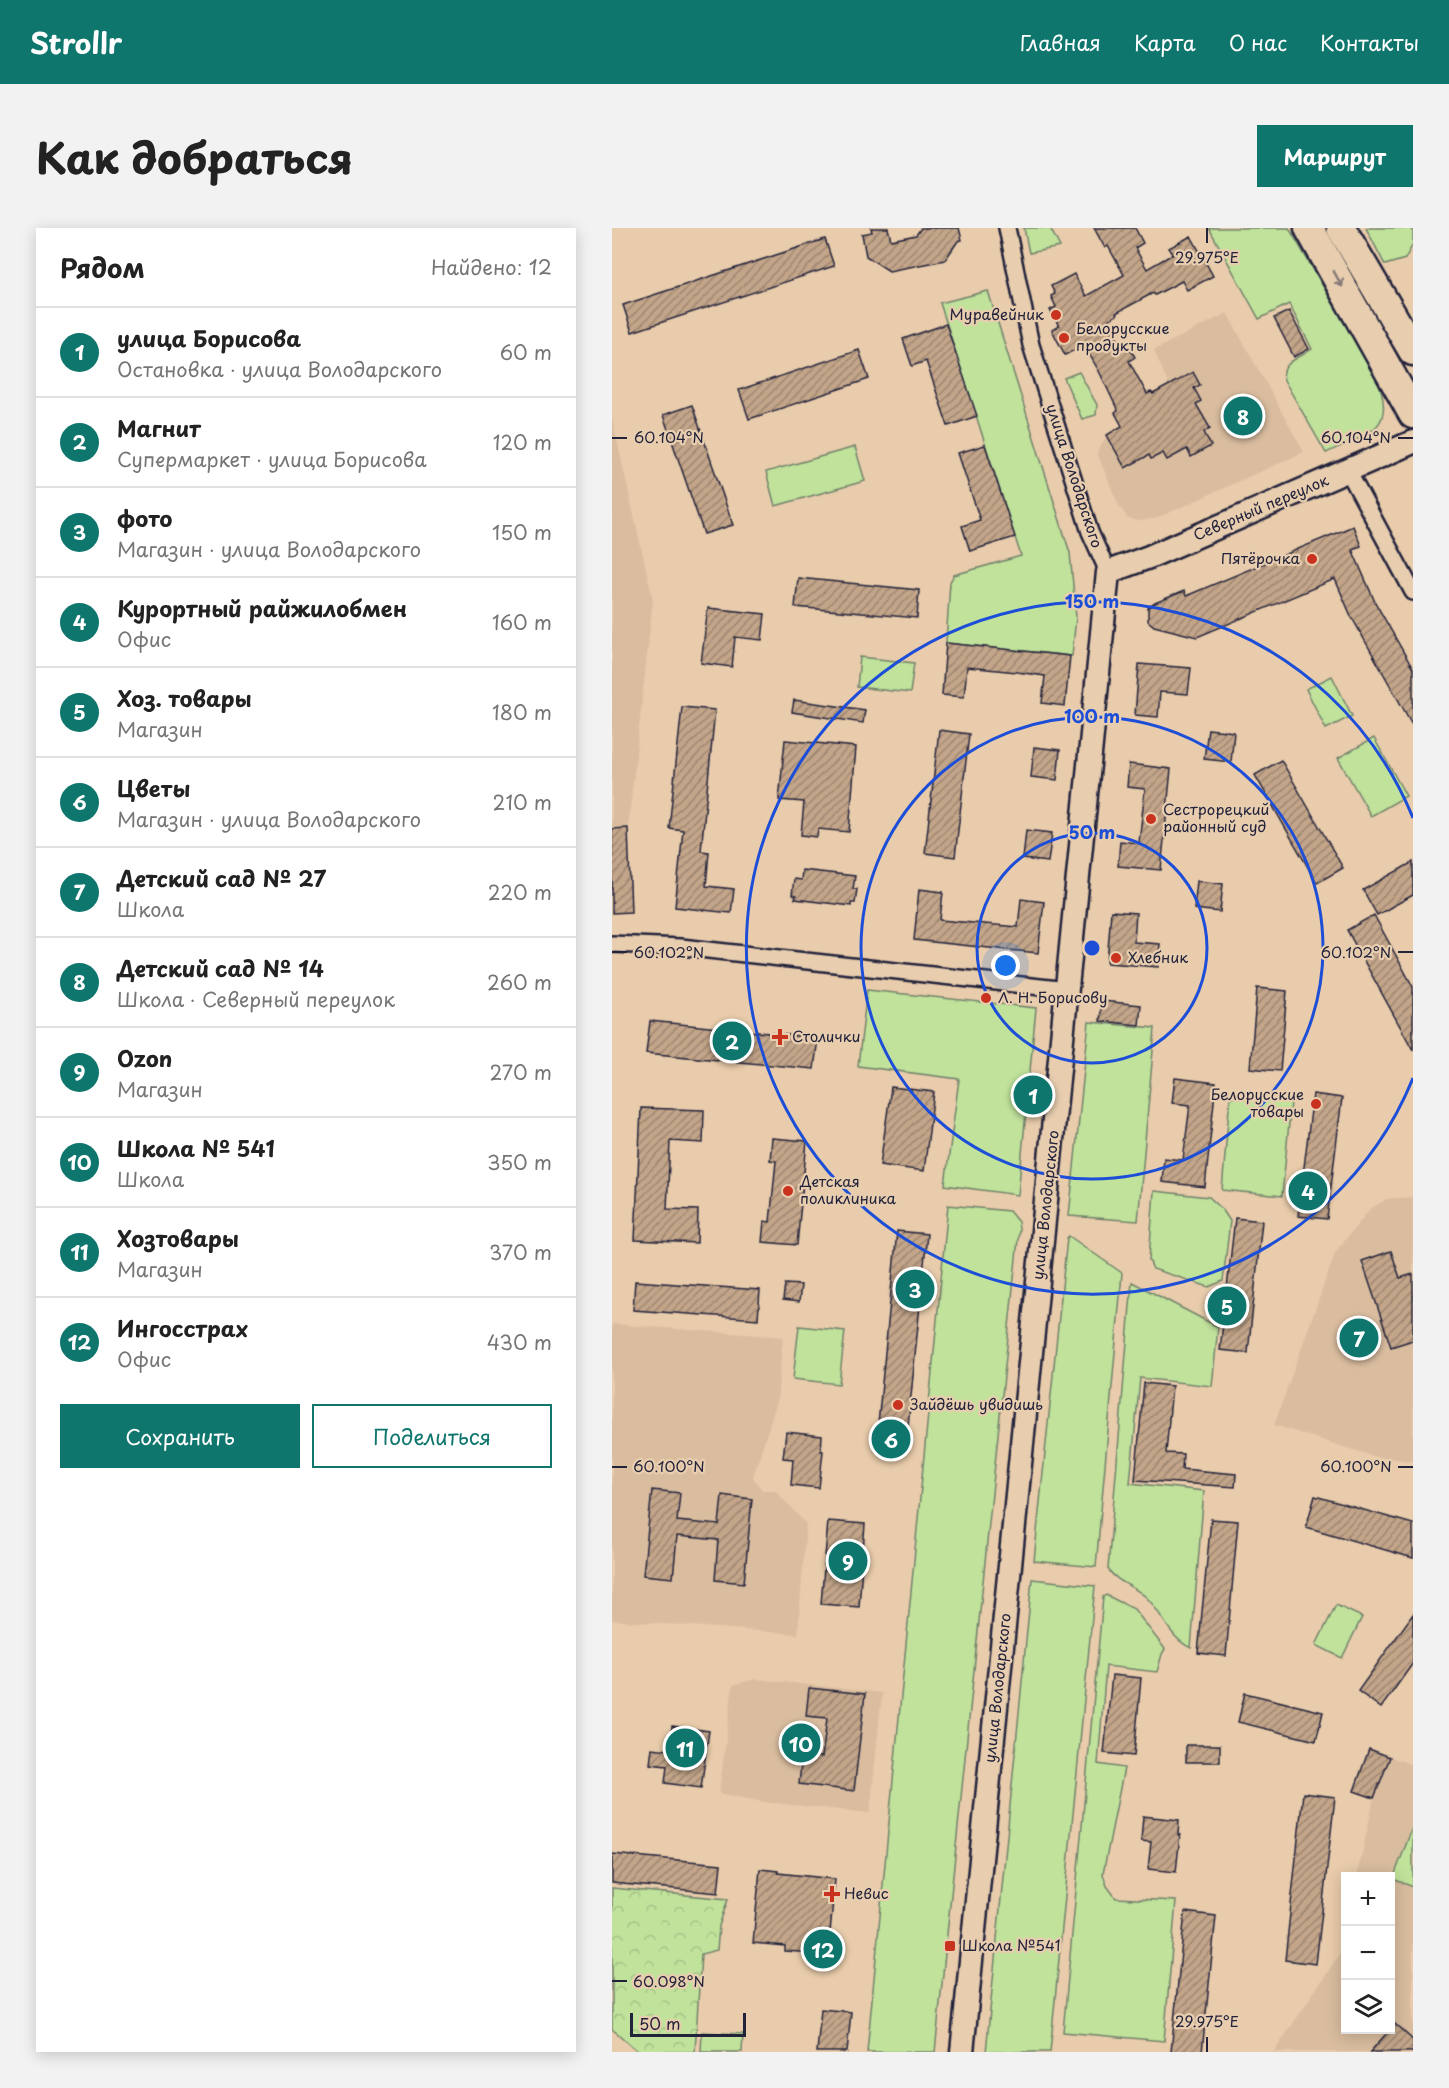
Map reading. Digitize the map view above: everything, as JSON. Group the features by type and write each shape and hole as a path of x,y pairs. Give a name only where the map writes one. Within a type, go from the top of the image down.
{"highway":[{"path":"1309,228 1413,414"},
{"path":"1341,228 1413,351"}],"main road":[{"name":"Северный переулок","path":"1108,572 1149,557 1413,442"},
{"name":"улица Володарского","path":"962,2052 1108,572"}],"street":[{"name":"улица Володарского","path":"1007,228 1031,345 1090,532 1108,572"},
{"path":"1348,471 1413,592"},
{"path":"612,944 702,949 1068,990"}],"shaded area":[{"path":"1227,313 1304,452 1157,518 1141,521 1128,519 1118,504 1097,453 1107,435 1149,455 1151,459 1163,453 1167,460 1180,453 1172,438 1211,446 1204,432 1209,428 1202,415 1192,407 1201,401 1194,388 1200,385 1169,386 1154,350"},
{"path":"612,418 653,600 628,828 612,913"},
{"path":"1413,1197 1413,1461 1376,1457 1274,1425 1336,1251 1370,1209 1387,1199"},
{"path":"612,1324 783,1337 777,1401 753,1477 762,1490 775,1490 806,1524 798,1634 612,1620"},
{"path":"756,1679 882,1693 870,1813 763,1802 719,1793 733,1685"},
{"path":"1390,1757 1413,1765 1413,2052 1274,2052 1339,1955 1341,1946 1341,2034 1395,2034 1395,1872 1358,1872 1374,1798"}],"green space":[{"path":"1024,228 1050,228 1060,247 1029,253"},
{"path":"1209,228 1289,228 1376,377 1384,409 1381,420 1375,428 1326,453 1284,380 1285,369 1288,365 1312,349 1289,304 1259,319"},
{"path":"1366,228 1413,228 1413,244 1405,259 1385,265"},
{"path":"988,291 1070,553 1076,617 1072,656 946,643 950,582 954,575 1021,556 940,303"},
{"path":"1079,372 1097,405 1096,415 1082,419 1064,378"},
{"path":"855,447 865,481 775,506 766,472"},
{"path":"860,657 914,663 910,693 857,687"},
{"path":"1332,676 1352,716 1326,729 1306,689"},
{"path":"1374,738 1406,796 1371,816 1338,758"},
{"path":"867,990 1036,1008 1018,1195 945,1185 959,1079 858,1066"},
{"path":"1089,1022 1155,1028 1138,1221 1069,1216"},
{"path":"1230,1097 1291,1102 1282,1196 1222,1190"},
{"path":"1154,1191 1209,1197 1222,1209 1230,1221 1223,1281 1209,1287 1153,1269 1149,1260"},
{"path":"948,1205 1009,1211 1018,1222 1019,1229 935,2052 867,2052"},
{"path":"1069,1236 1122,1273 1096,1567 1034,1561"},
{"path":"1132,1282 1218,1327 1212,1386 1140,1378 1130,1483 1204,1491 1191,1648 1177,1638 1147,1598 1116,1578 1108,1569"},
{"path":"799,1326 845,1331 839,1384 793,1379"},
{"path":"1032,1579 1095,1586 1050,2052 986,2052"},
{"path":"1106,1595 1134,1609 1165,1649 1157,1672 1106,1666 1098,1764 1124,1768 1103,1874 1107,1886 1116,1898 1176,1901 1164,2041 1063,2032 1103,1597"},
{"path":"1336,1605 1362,1617 1342,1658 1316,1645"},
{"path":"1413,1826 1413,1887 1395,1880 1395,1874"},
{"path":"612,1888 728,1899 719,1926 717,1950 701,1954 695,2052 639,2052 612,2029"},
{"path":"702,2032 743,2034 742,2052 701,2052"}],"building":[{"path":"871,228 888,228 891,240 916,235 921,228 959,228 962,240 958,241 945,260 889,271 866,256 862,234 872,232"},
{"path":"1094,228 1135,228 1143,243 1135,248 1147,269 1173,254 1169,248 1191,236 1213,276 1187,290 1182,281 1155,295 1153,293 1116,313 1117,315 1108,320 1121,345 1126,342 1135,357 1129,361 1147,394 1151,392 1153,394 1193,372 1200,385 1194,388 1201,401 1196,404 1210,428 1204,432 1211,446 1191,457 1187,449 1167,460 1163,453 1151,459 1149,455 1125,468 1107,435 1122,426 1115,413 1118,411 1100,373 1084,345 1065,355 1052,330 1059,326 1050,310 1056,307 1051,296 1055,294 1051,286 1074,274 1086,296 1124,275 1108,246 1105,248"},
{"path":"825,239 834,266 632,332 623,305"},
{"path":"1289,311 1309,349 1294,357 1274,318"},
{"path":"946,324 977,416 948,426 926,361 912,366 903,339"},
{"path":"859,350 869,379 749,419 739,390"},
{"path":"692,405 733,525 704,534 663,415"},
{"path":"985,445 1015,537 970,551 962,526 980,520 958,453"},
{"path":"1353,526 1361,546 1352,549 1375,602 1413,669 1413,726 1351,616 1335,579 1197,637 1154,626 1148,621 1148,608 1155,603 1184,591 1186,596"},
{"path":"798,578 919,590 917,618 795,607"},
{"path":"708,608 765,614 762,640 735,637 732,667 701,663"},
{"path":"946,643 1070,656 1065,706 1042,703 1045,676 967,667 964,697 942,695"},
{"path":"1139,664 1191,668 1188,694 1160,692 1158,717 1135,715"},
{"path":"794,700 865,710 863,723 792,712"},
{"path":"682,707 715,710 701,851 709,852 706,886 734,889 731,913 675,907 683,830 669,828"},
{"path":"1208,729 1234,732 1231,762 1204,759"},
{"path":"939,730 969,734 955,857 925,853"},
{"path":"785,740 856,747 849,832 818,829 817,837 801,835 804,802 779,800"},
{"path":"1034,747 1060,750 1057,780 1031,777"},
{"path":"1281,760 1343,868 1317,883 1255,775"},
{"path":"1129,764 1171,769 1161,870 1118,866 1120,841 1139,843 1145,789 1127,787"},
{"path":"628,828 631,912 612,913 612,829"},
{"path":"1026,830 1052,833 1048,862 1023,859"},
{"path":"1413,862 1413,895 1377,915 1363,890"},
{"path":"802,870 855,876 853,889 857,889 855,903 851,903 851,906 795,899 796,896 792,895 794,879 801,880"},
{"path":"1197,881 1223,884 1220,912 1194,909"},
{"path":"919,889 943,892 940,920 1018,927 1021,899 1044,902 1038,953 914,940"},
{"path":"1111,911 1136,913 1134,942 1160,944 1158,967 1107,963"},
{"path":"1374,915 1413,987 1413,1050 1347,930"},
{"path":"1257,988 1287,991 1280,1071 1250,1068"},
{"path":"1102,1001 1141,1005 1139,1025 1100,1021"},
{"path":"650,1021 818,1038 814,1069 646,1053"},
{"path":"1175,1078 1216,1083 1205,1187 1162,1182 1164,1158 1183,1160 1190,1105 1172,1103"},
{"path":"891,1087 934,1092 924,1171 880,1165"},
{"path":"1313,1094 1342,1098 1327,1219 1298,1216"},
{"path":"641,1108 704,1110 703,1143 670,1141 667,1209 698,1210 697,1243 635,1240"},
{"name":"Детская поликлиника","path":"772,1138 807,1141 797,1245 762,1242 764,1221 770,1222 776,1161 770,1160"},
{"path":"1235,1218 1262,1221 1248,1353 1220,1350"},
{"path":"897,1231 927,1234 906,1447 876,1444"},
{"path":"1391,1251 1400,1278 1413,1274 1413,1340 1391,1347 1362,1261"},
{"path":"635,1281 760,1290 758,1319 633,1310"},
{"path":"785,1284 801,1285 799,1302 783,1300"},
{"path":"1144,1383 1172,1386 1166,1453 1183,1454 1182,1469 1236,1474 1235,1487 1135,1480"},
{"path":"786,1432 822,1436 821,1451 823,1451 819,1488 791,1485 793,1459 783,1458"},
{"path":"652,1490 680,1493 677,1521 719,1525 722,1495 752,1499 744,1583 715,1580 718,1540 677,1536 673,1578 643,1575"},
{"path":"1315,1496 1413,1524 1413,1558 1306,1527"},
{"path":"1211,1519 1238,1521 1226,1656 1198,1653"},
{"path":"828,1521 865,1524 859,1607 821,1604"},
{"path":"1413,1614 1413,1663 1381,1708 1358,1691"},
{"path":"1112,1675 1141,1678 1134,1756 1104,1753"},
{"path":"809,1688 865,1694 854,1791 799,1784 802,1755 822,1757 827,1718 806,1716"},
{"path":"1245,1693 1323,1712 1316,1741 1238,1722"},
{"path":"672,1726 709,1731 701,1788 665,1783 667,1766 650,1764 652,1748 669,1750"},
{"path":"1186,1745 1220,1745 1220,1762 1186,1762"},
{"path":"1369,1749 1390,1757 1374,1798 1354,1791"},
{"path":"1303,1793 1335,1797 1316,1964 1285,1960"},
{"path":"1143,1816 1179,1820 1178,1835 1180,1835 1176,1872 1148,1869 1151,1842 1141,1841"},
{"path":"612,1854 721,1864 718,1893 612,1883"},
{"path":"760,1869 835,1879 828,1954 785,1951 785,1946 753,1943"},
{"path":"1185,1912 1216,1916 1202,2052 1171,2052"},
{"path":"821,2009 851,2012 847,2052 817,2052"},
{"path":"1395,2024 1413,2040 1413,2052 1370,2052 1386,2034 1395,2034"}],"place":[{"name":"Муравейник","path":"1056,315"},
{"name":"Белорусские продукты","path":"1064,338"},
{"name":"Детский сад № 14","path":"1243,416"},
{"name":"Пятёрочка","path":"1312,559"},
{"name":"Сестрорецкий районный суд","path":"1151,819"},
{"name":"Хлебник","path":"1116,958"},
{"name":"Л. Н. Борисову","path":"986,998"},
{"name":"Столички","path":"780,1037"},
{"name":"Магнит","path":"732,1041"},
{"name":"улица Борисова","path":"1033,1095"},
{"name":"Белорусские товары","path":"1316,1104"},
{"name":"Детская поликлиника","path":"788,1191"},
{"name":"Курортный райжилобмен","path":"1308,1191"},
{"name":"фото","path":"915,1289"},
{"name":"Хоз. товары","path":"1227,1306"},
{"name":"Детский сад № 27","path":"1359,1338"},
{"name":"Зайдёшь увидишь","path":"898,1405"},
{"name":"Цветы","path":"891,1439"},
{"name":"Ozon","path":"848,1561"},
{"name":"Школа № 541","path":"801,1743"},
{"name":"Хозтовары","path":"685,1748"},
{"name":"Невис","path":"832,1894"},
{"name":"Школа №541","path":"950,1946"},
{"name":"Ингосстрах","path":"823,1949"}]}
